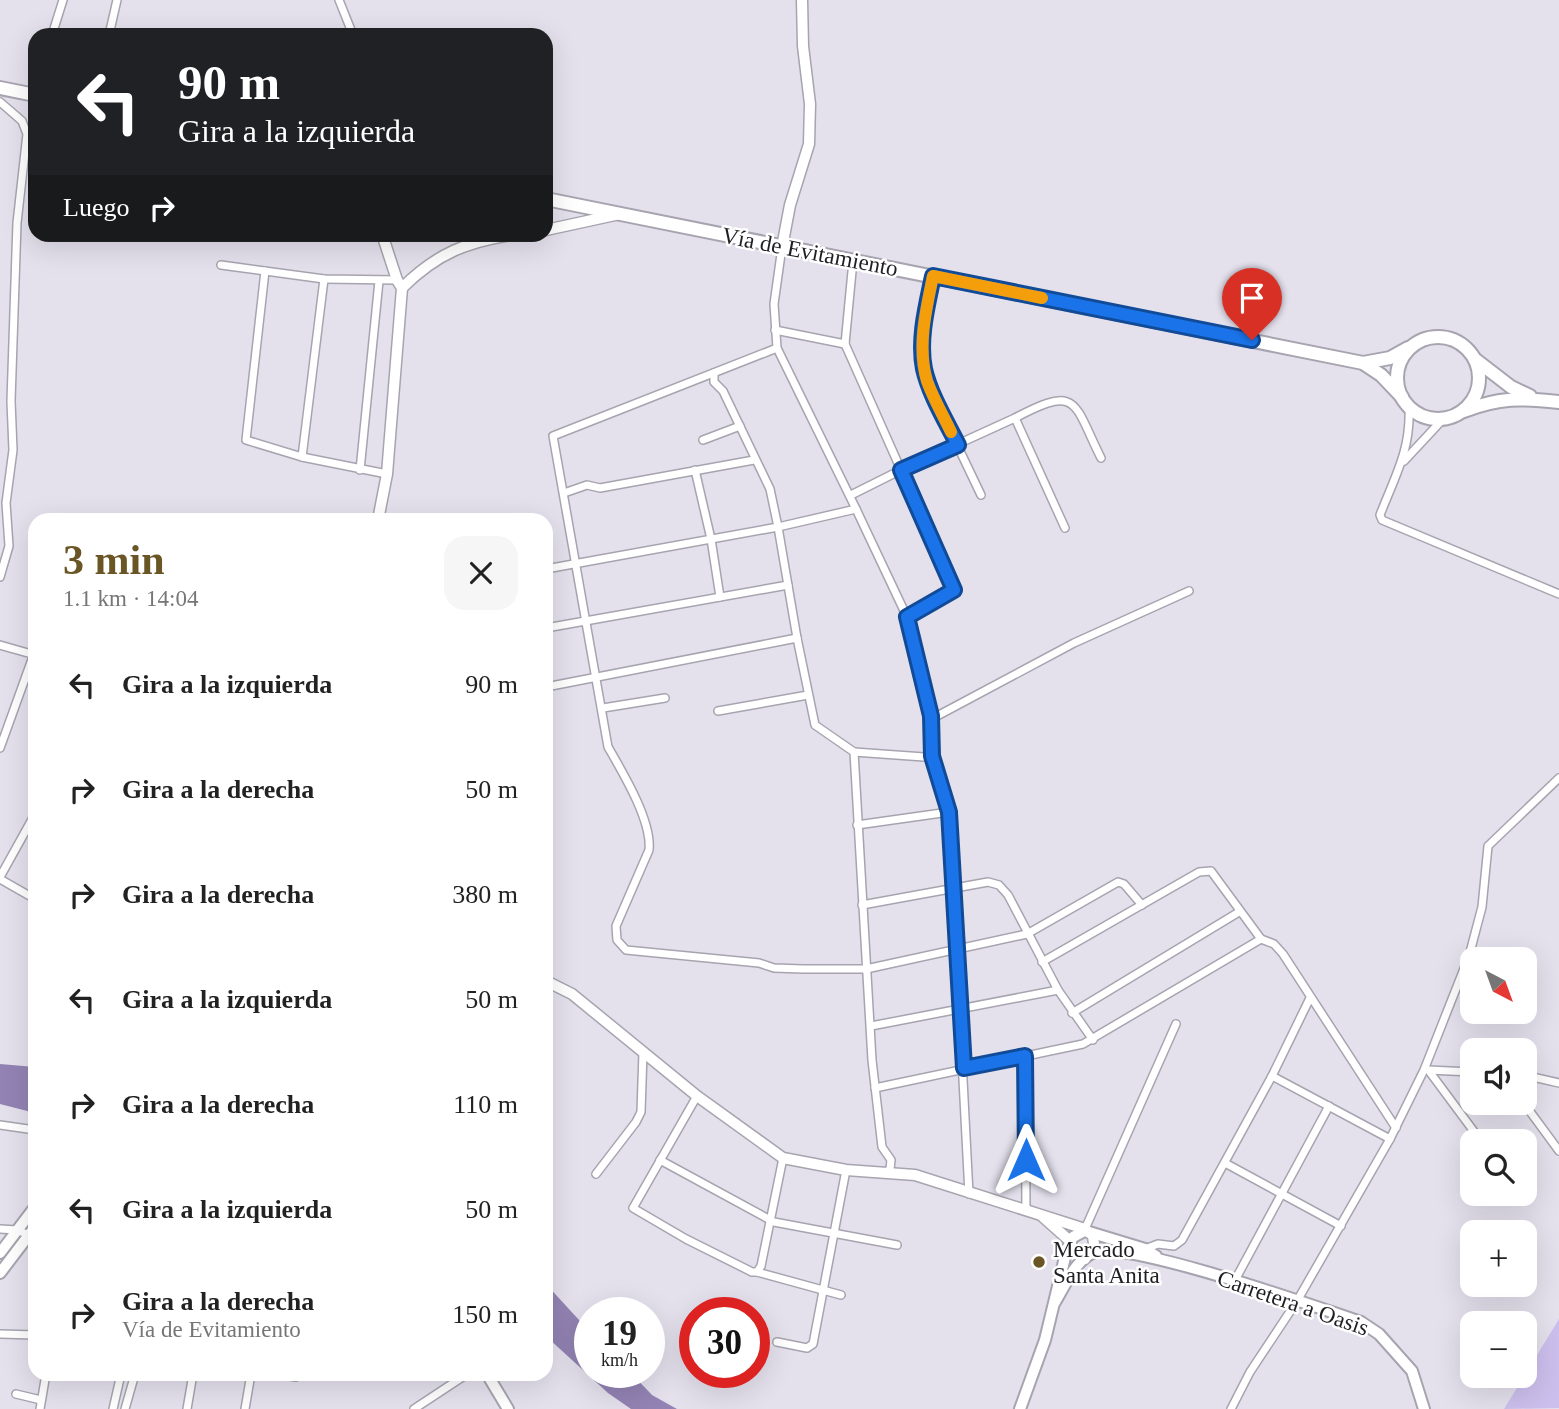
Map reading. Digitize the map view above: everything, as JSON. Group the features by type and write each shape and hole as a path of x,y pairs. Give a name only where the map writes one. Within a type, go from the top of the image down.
{"highway":[{"path":"0,88 28,92"},
{"name":"Vía de Evitamiento","path":"553,202 1363,363 1381,374 1405,402"},
{"path":"1536,400 1511,387 1474,359 1460,343 1447,338 1426,339 1414,345 1403,356 1398,371 1398,386 1405,402 1421,415 1444,418 1490,401 1509,398 1559,402"},
{"name":"Vía de Evitamiento","path":"1363,363 1390,358 1414,345"},
{"path":"1461,412 1473,399 1478,386 1479,372 1474,359"}],"main road":[{"path":"0,1253 28,1217"},
{"path":"1020,1409 1055,1301 1070,1241 1079,1232 1087,1230"},
{"name":"Carretera a Oasis","path":"1087,1230 1145,1249 1161,1259"},
{"path":"0,1273 28,1236"},
{"path":"1055,1301 1071,1275 1095,1252"},
{"name":"Carretera a Oasis","path":"1095,1252 1122,1252 1161,1259 1361,1321 1380,1334 1412,1371 1424,1409"},
{"path":"491,1381 508,1409"}],"street":[{"path":"54,28 63,0"},
{"path":"111,28 117,0"},
{"path":"339,0 350,28"},
{"path":"802,0 803,46 810,104 809,144 790,205 782,247 774,304 777,348 851,495 907,617 931,716 932,756 949,812 970,1194"},
{"path":"0,102 22,121 27,134 18,223 11,401 13,450 6,503 9,546 0,577"},
{"path":"553,228 615,215"},
{"path":"379,513 387,474 399,284 385,242"},
{"path":"221,265 324,279 399,284 450,251 479,242"},
{"path":"853,261 845,344 954,590 907,617"},
{"path":"265,271 244,436 249,443 387,474"},
{"path":"933,276 925,319 924,369 928,384 981,495"},
{"path":"302,457 324,279"},
{"path":"360,470 379,281"},
{"path":"775,330 845,344"},
{"path":"777,348 555,434 552,440 577,563 608,747 632,792 650,838 649,850 616,926 617,940 626,950 759,963 774,968 866,969 1027,934 1118,882 1124,884 1142,905"},
{"path":"714,373 714,382 723,391 770,489 808,695 817,729 854,752 932,756"},
{"path":"851,495 1048,401 1065,400 1075,406 1101,458"},
{"path":"1405,402 1410,431 1404,462 1380,515 1382,520 1559,594"},
{"path":"1015,418 1065,528"},
{"path":"1404,462 1444,418"},
{"path":"703,440 740,426"},
{"path":"564,494 587,485 600,488 754,460"},
{"path":"695,470 711,539 720,597"},
{"path":"553,568 778,527 856,509"},
{"path":"553,627 788,585"},
{"path":"931,716 939,715 1074,643 1189,591"},
{"path":"553,686 797,638"},
{"path":"0,645 28,652"},
{"path":"0,748 28,673"},
{"path":"718,711 808,695"},
{"path":"603,708 664,698"},
{"path":"854,752 875,1087 882,1147 891,1160 890,1169 885,1173"},
{"path":"1231,1409 1250,1372 1297,1301 1341,1226 1427,1070 1469,956 1482,906 1488,846 1559,778"},
{"path":"857,825 949,812"},
{"path":"28,827 0,878 28,895"},
{"path":"1042,962 1204,871 1215,874 1239,912 1261,939 1279,949 1396,1128"},
{"path":"862,905 988,882 999,885 1008,895 1058,990 1093,1040"},
{"path":"1072,1013 1239,912"},
{"path":"875,1087 1093,1040 1261,939"},
{"path":"553,984 572,994 697,1096 783,1158 846,1170 915,1175 1087,1230 1096,1244 1095,1252"},
{"path":"871,1026 1058,990"},
{"path":"1145,1249 1158,1244 1178,1245 1272,1076 1310,998"},
{"path":"1087,1230 1176,1024"},
{"path":"596,1174 641,1112 643,1052"},
{"path":"1025,1056 1026,1212"},
{"path":"1427,1070 1460,1071"},
{"path":"1427,1070 1472,1129"},
{"path":"1272,1076 1391,1139"},
{"path":"1537,1078 1559,1083"},
{"path":"697,1096 633,1208 686,1239 752,1272 841,1295"},
{"path":"1234,1282 1329,1106"},
{"path":"1533,1115 1559,1151"},
{"path":"0,1125 28,1129"},
{"path":"757,1272 761,1266 783,1158"},
{"path":"660,1160 774,1222 897,1245"},
{"path":"1225,1163 1341,1226"},
{"path":"777,1342 811,1347 846,1170"},
{"path":"1043,1217 1070,1241 1073,1251 1085,1259"},
{"path":"0,1229 28,1231"},
{"path":"0,1334 28,1335"},
{"path":"40,1409 45,1381"},
{"path":"113,1409 119,1381"},
{"path":"125,1409 133,1381"},
{"path":"187,1409 192,1381"},
{"path":"245,1409 250,1381"},
{"path":"414,1409 456,1381"},
{"path":"16,1394 41,1400"}],"shaded area":[{"path":"0,1064 28,1066 28,1111 0,1104"},
{"path":"553,1292 574,1315 574,1362 553,1343"},
{"path":"1559,1319 1559,1408 1504,1409 1517,1388 1537,1388 1537,1355"},
{"path":"603,1388 645,1388 652,1395 677,1409 631,1409"}],"slow traffic":[{"path":"951,432 928,384 922,356 933,276 1042,298"}],"place":[{"name":"Mercado Santa Anita","path":"1039,1262"}],"route":[{"path":"1026,1160 1025,1056 964,1068 949,812 932,756 931,716 907,617 954,590 901,470 958,445 928,384 922,356 933,276 1252,340"}]}
